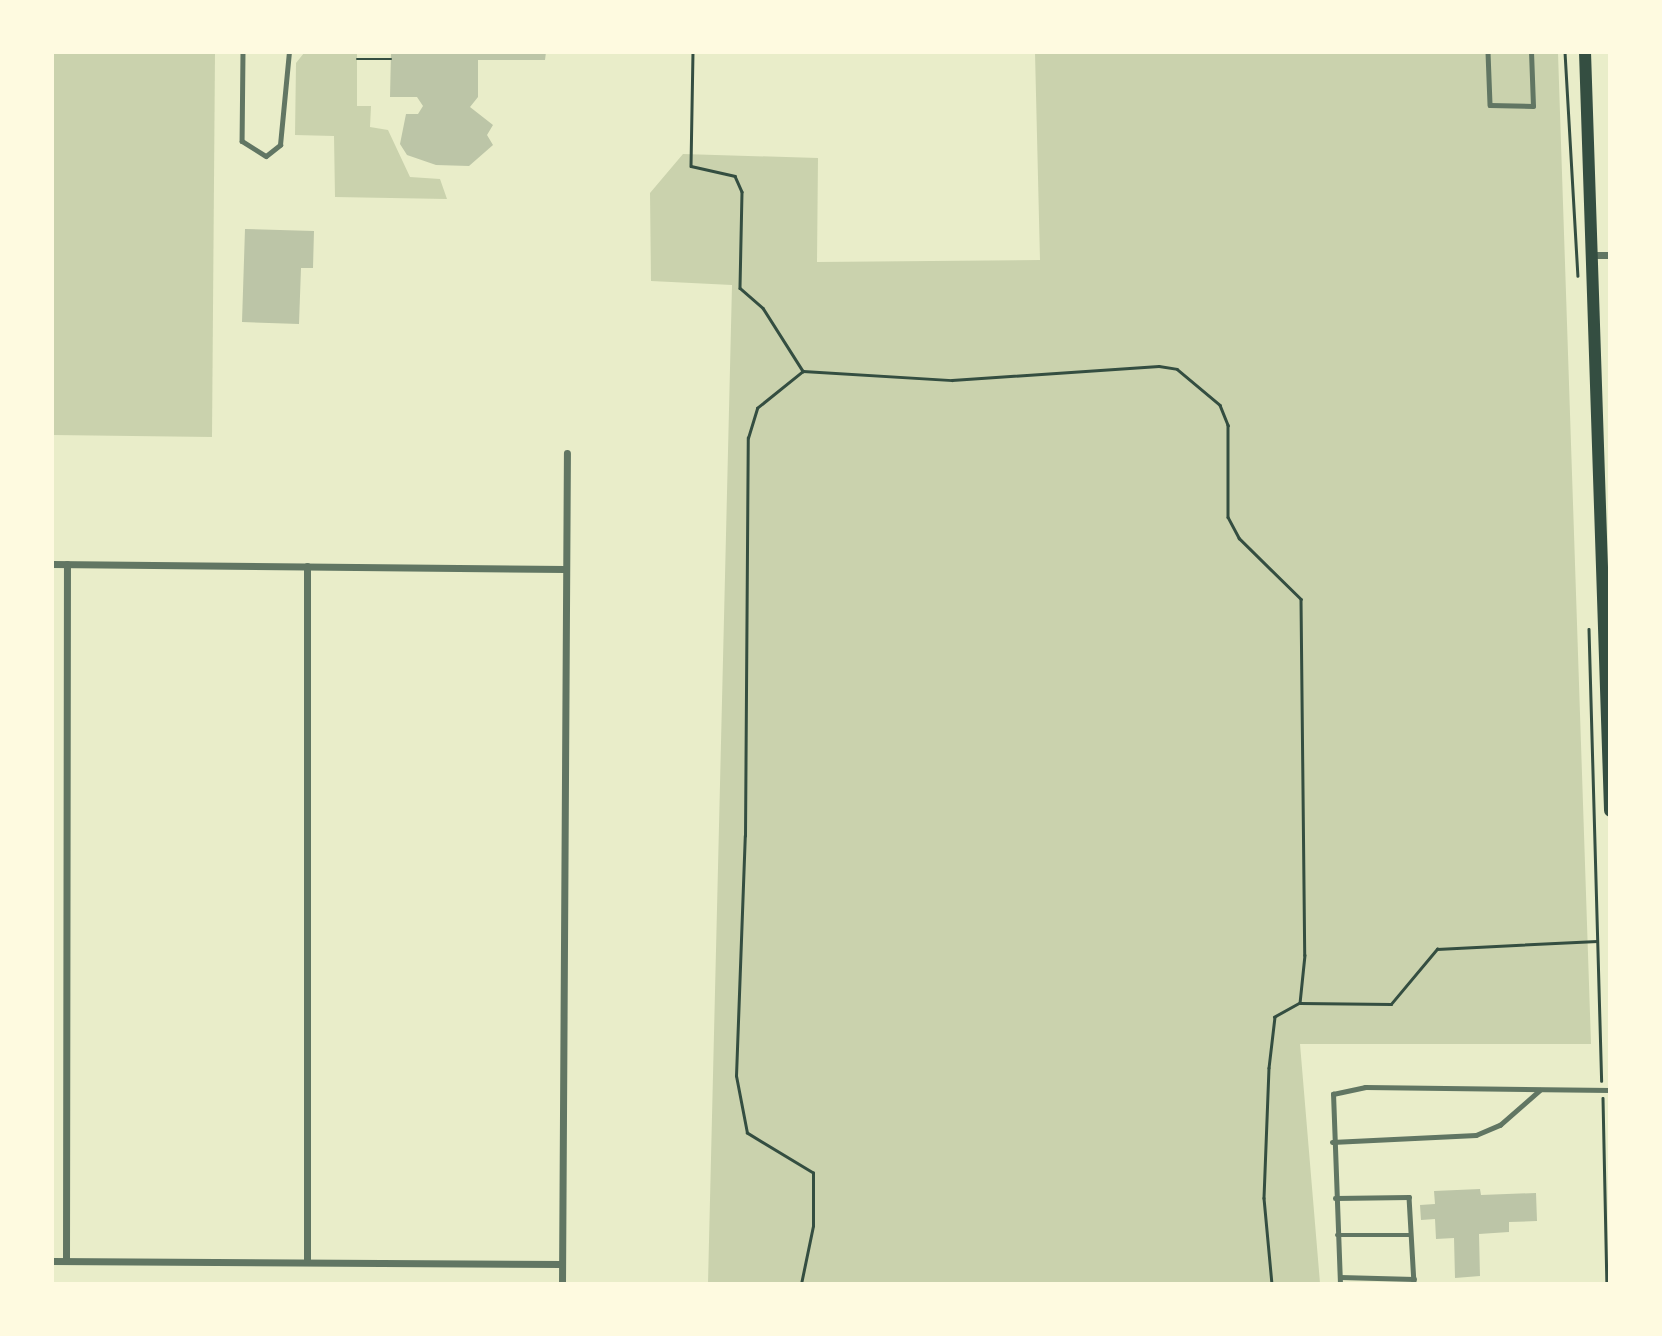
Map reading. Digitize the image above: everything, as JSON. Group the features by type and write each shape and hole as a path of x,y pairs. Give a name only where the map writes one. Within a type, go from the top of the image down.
{"main road":[{"path":"1585,52 1590,255 1605,486 1609,811"}],"street":[{"path":"1590,255 1609,255"},
{"path":"562,1283 566,453"},
{"path":"52,564 565,569"},
{"path":"66,1260 67,564"},
{"path":"307,566 307,1262"},
{"path":"52,1261 562,1264"}],"lane":[{"path":"243,52 242,141 266,156 280,145 289,52"},
{"path":"1488,52 1490,105 1533,106 1531,52"},
{"path":"1335,1198 1409,1197 1414,1281 1340,1280 1337,1234 1335,1198 1332,1142 1333,1094 1365,1087 1609,1090"},
{"path":"1332,1142 1476,1135 1500,1125 1541,1090"},
{"path":"1337,1234 1411,1235"}],"path":[{"path":"693,52 691,166 735,176 742,192 740,288 763,308 803,371"},
{"path":"1565,52 1578,289"},
{"path":"357,59 391,60"},
{"path":"801,1283 817,1189 813,1173 747,1133 736,1076 736,1018 746,836 748,438 757,408 803,371 953,380 1159,366 1177,369 1220,405 1228,425 1228,517 1239,538 1301,600 1300,1003"},
{"path":"1589,624 1606,1283"},
{"path":"1272,1283 1264,1198 1269,1068 1275,1017 1300,1003 1391,1004 1437,949 1597,941"}],"green space":[{"path":"53,52 215,53 212,437 53,435"},
{"path":"304,53 357,53 357,106 371,106 370,127 388,130 410,177 440,179 447,199 335,197 334,136 295,135 296,63"},
{"path":"1035,53 1558,53 1591,1044 1300,1044 1320,1283 708,1283 732,285 651,281 650,193 683,154 818,158 817,262 1040,260"}],"building":[{"path":"391,52 546,52 545,60 478,60 478,97 470,107 493,125 487,135 493,145 469,166 436,165 407,155 400,144 406,114 418,114 423,106 417,97 390,97"},
{"path":"245,229 314,231 313,268 301,268 299,324 242,322"},
{"path":"1480,1189 1481,1195 1536,1193 1537,1221 1509,1222 1509,1232 1479,1234 1480,1276 1455,1278 1454,1238 1436,1239 1435,1219 1421,1220 1420,1205 1435,1204 1434,1191"}]}
